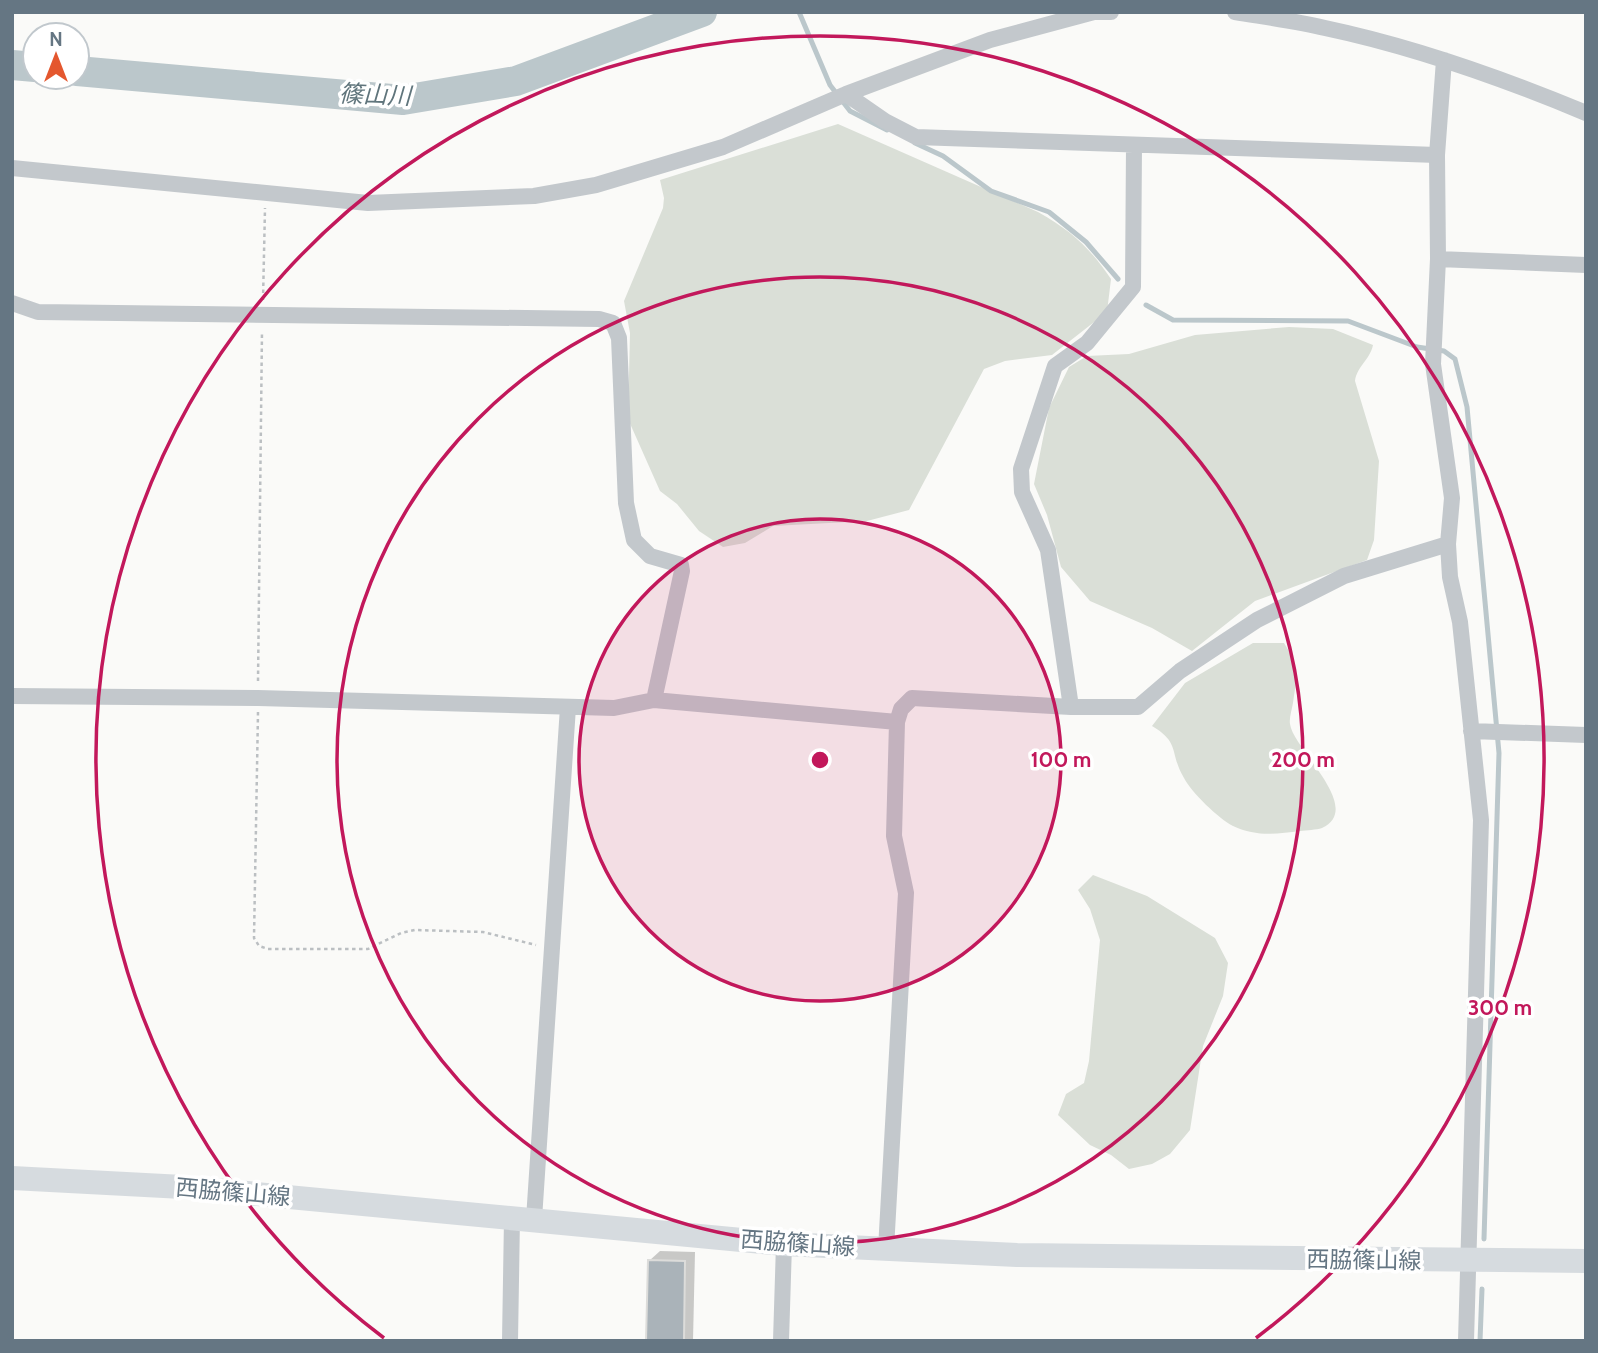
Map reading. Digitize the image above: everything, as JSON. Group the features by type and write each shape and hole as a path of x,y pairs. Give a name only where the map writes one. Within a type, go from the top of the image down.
{"main road":[{"name":"西脇篠山線","path":"12,1178 183,1187 784,1244 1017,1255 1586,1261"}],"street":[{"path":"12,168 368,203 534,195 596,185 723,147 846,94 990,40 1094,12 1111,12"},
{"path":"1235,12 1325,28 1444,60 1586,113"},
{"path":"1444,60 1437,155 1438,259 1433,364 1452,498 1448,544 1450,577 1460,622 1481,820 1466,1341"},
{"path":"846,94 885,121 916,137 1437,155"},
{"path":"1071,706 1048,550 1022,492 1021,469 1055,366 1087,343 1133,287 1134,146"},
{"path":"1438,259 1586,265"},
{"path":"12,303 38,312 599,319 613,323 619,338 626,503 634,540 650,556 681,565 682,570 654,700"},
{"path":"886,1249 906,893 894,836 897,722 901,709 912,698 1071,706 1138,706 1180,671 1257,620 1344,576 1448,544"},
{"path":"12,696 258,698 614,708 654,700 897,722"},
{"path":"510,1341 551,948 568,707"},
{"path":"1471,731 1586,735"},
{"path":"781,1341 784,1244"}],"path":[{"path":"265,194 254,938 259,946 268,949 369,949 401,933 415,930 483,932 551,948"}],"shaded area":[{"path":"838,124 1038,212 1061,226 1087,249 1111,279 1107,312 1052,355 1005,361 984,369 909,510 867,521 773,526 745,543 723,547 699,531 677,504 660,491 628,419 630,333 624,301 663,208 660,180"},
{"path":"1289,327 1333,329 1373,345 1355,381 1379,461 1374,540 1367,560 1255,601 1192,651 1152,628 1090,601 1061,567 1047,515 1034,484 1049,408 1069,367 1087,356 1129,354 1195,335"},
{"path":"1253,643 1284,643 1293,659 1296,678 1290,724 1294,735 1332,793 1336,807 1333,819 1322,828 1266,834 1250,832 1227,823 1188,784 1171,743 1152,726 1185,683"},
{"path":"1093,875 1147,896 1215,938 1228,963 1223,996 1203,1046 1190,1130 1170,1154 1152,1164 1129,1169 1111,1155 1090,1145 1058,1115 1066,1094 1084,1083 1089,1061 1100,940 1090,909 1078,890"}],"building":[{"path":"648,1260 685,1261 684,1341 646,1341"}],"waterway":[{"name":"篠山川","path":"91,72 403,100 516,81 702,12"},
{"path":"799,12 830,85 850,111 887,130"},
{"name":"篠山川","path":"12,65 21,66"},
{"path":"915,143 943,156 991,191 1049,212 1086,242 1118,279"},
{"path":"1146,305 1173,320 1348,321 1417,347 1444,351 1455,359 1467,407 1499,753 1484,1239"},
{"path":"1480,1341 1482,1289"}]}
